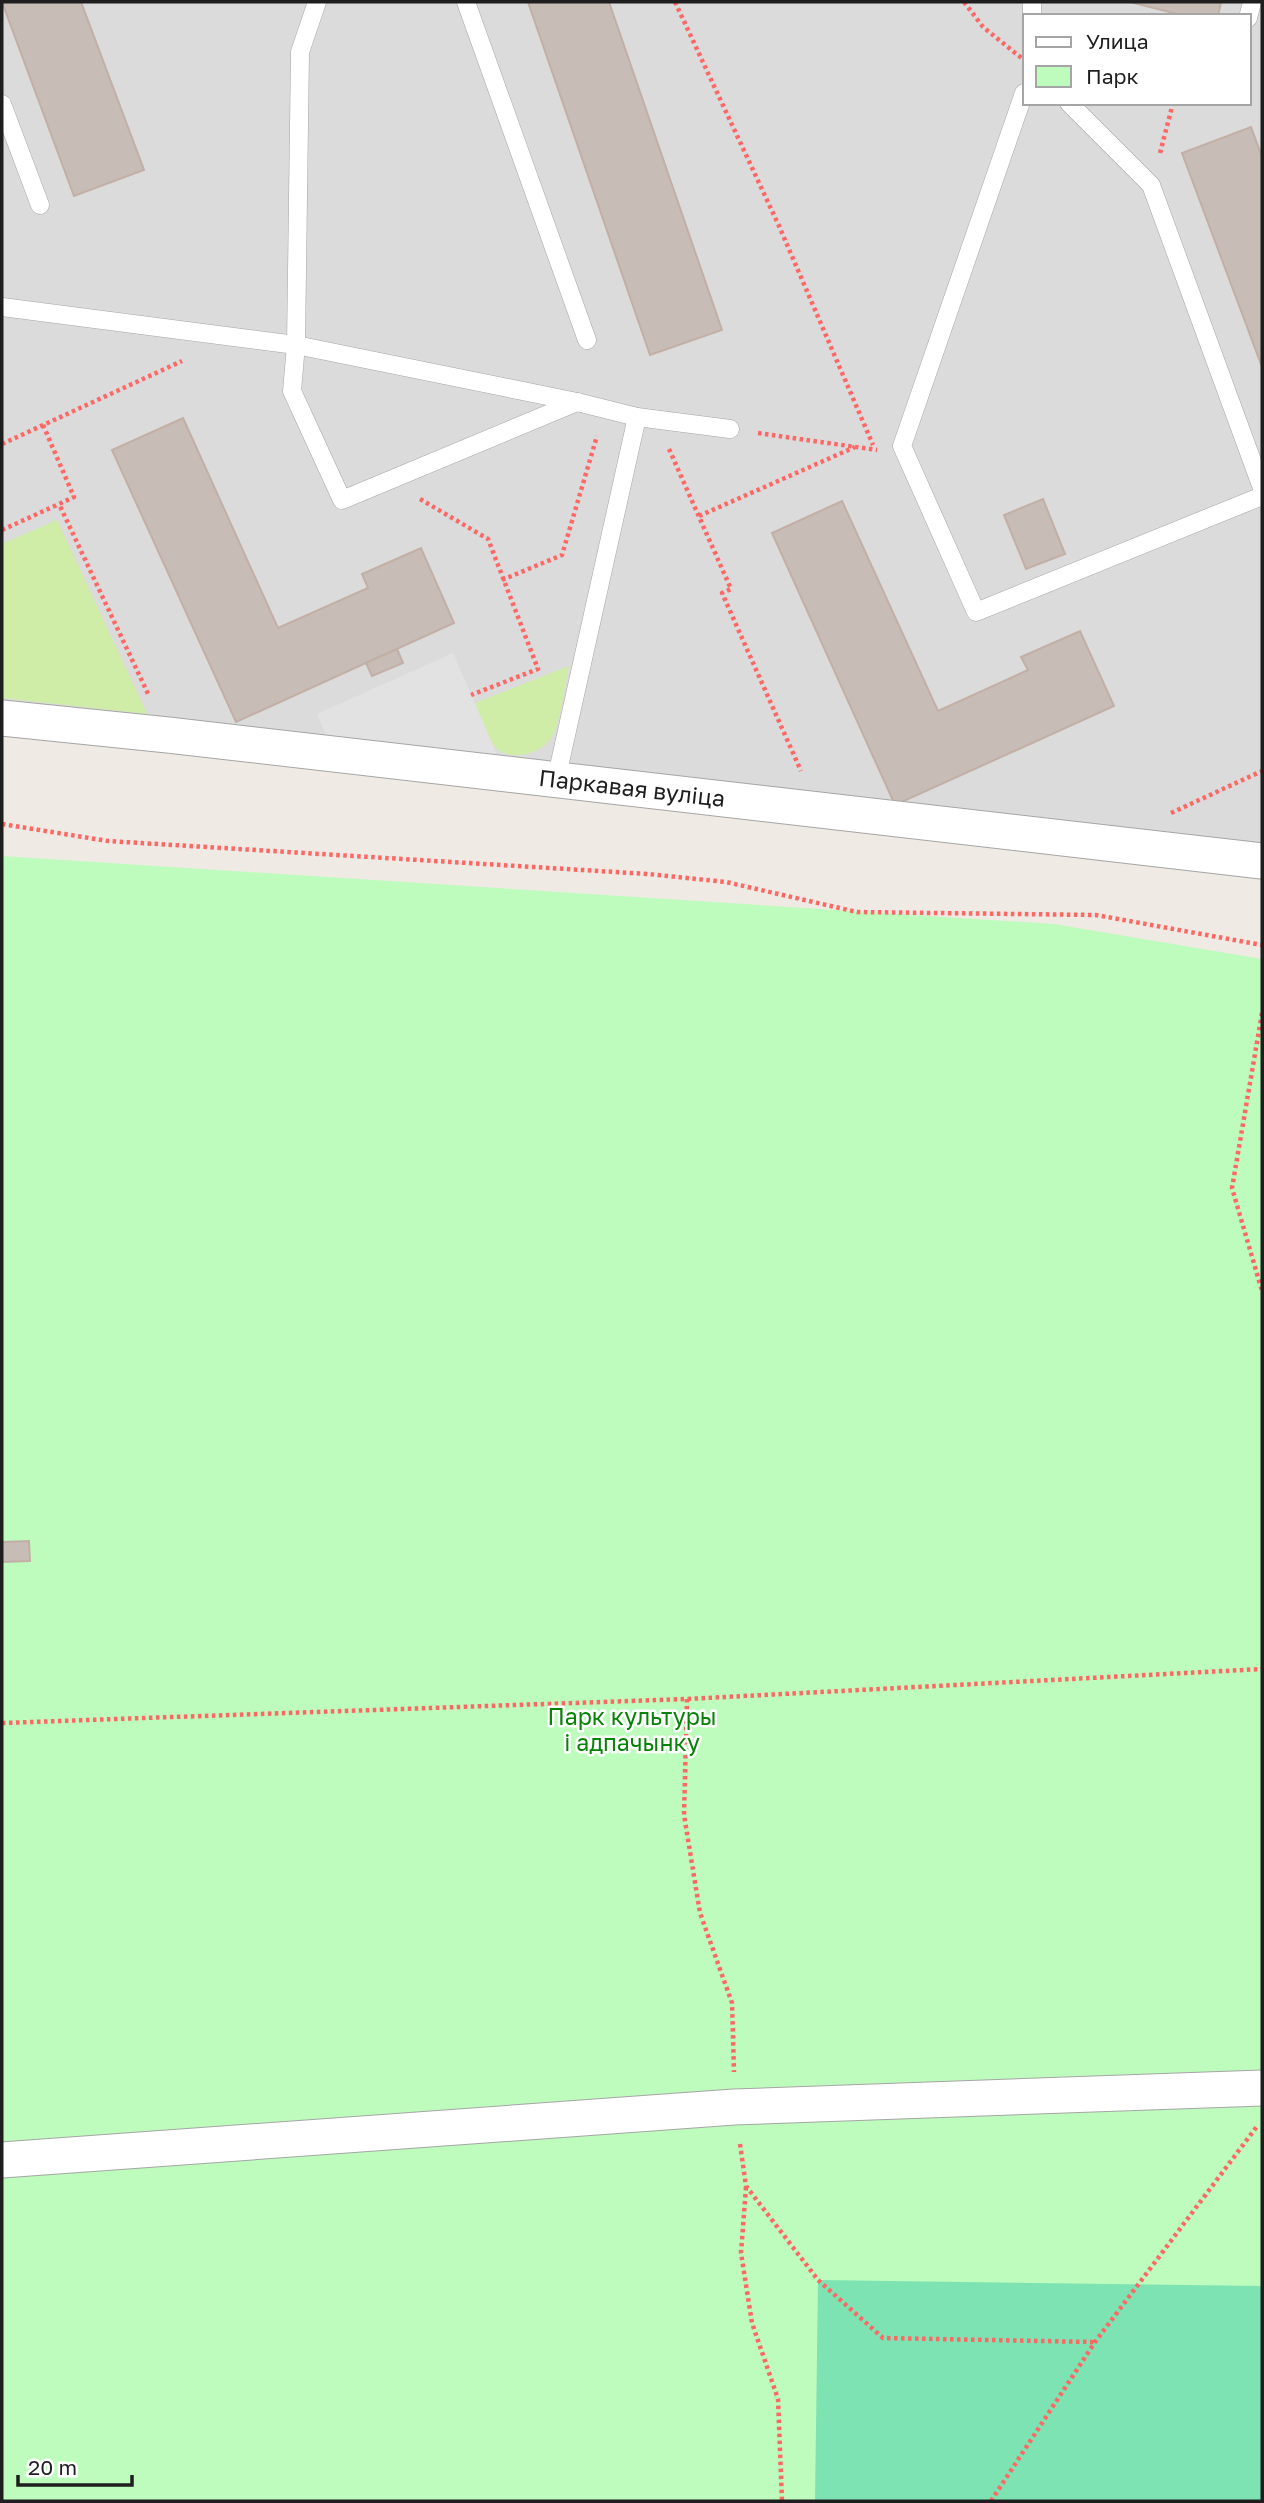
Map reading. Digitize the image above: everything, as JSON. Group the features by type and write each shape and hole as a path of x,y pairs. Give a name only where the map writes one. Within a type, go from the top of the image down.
{"street":[{"name":"Паркавая вуліца","path":"2,718 1262,861"},
{"path":"2,2160 734,2107 1262,2088"}],"lane":[{"path":"317,2 300,52 296,345 292,391 342,500 577,402"},
{"path":"466,2 587,340"},
{"path":"1023,96 902,446 976,612 1262,496"},
{"path":"2,104 40,205"},
{"path":"1071,105 1151,185 1262,488"},
{"path":"2,307 296,345 577,402 637,417 730,429"},
{"path":"556,780 637,417"}],"path":[{"path":"675,2 779,226 876,450"},
{"path":"964,2 983,27 1023,59"},
{"path":"1151,185 1172,105"},
{"path":"2,444 182,360"},
{"path":"502,580 562,555 605,409"},
{"path":"656,419 731,589 722,593 819,810"},
{"path":"2,530 74,497 43,425"},
{"path":"730,429 876,450 902,446"},
{"path":"699,516 855,447"},
{"path":"389,480 488,540 538,669 471,695"},
{"path":"58,504 168,735"},
{"path":"1165,815 1262,771"},
{"path":"2,824 108,841 726,881 857,912 1096,915 1262,945"},
{"path":"1262,1013 1232,1188 1262,1291"},
{"path":"2,1723 687,1699 1262,1669"},
{"path":"687,1699 684,1815 700,1913 732,2003 734,2107 746,2186 741,2253 752,2323 778,2399 782,2501"},
{"path":"991,2501 1095,2342 1262,2119"},
{"path":"746,2186 818,2280 883,2338 1095,2342"}],"shaded area":[{"path":"2,2 1262,2 1262,844 2,703"},
{"path":"453,653 512,789 341,768 317,714"}],"green space":[{"path":"57,520 147,714 2,698 2,544"},
{"path":"569,666 558,720 548,742 533,752 524,754 506,754 499,750 493,744 475,703"},
{"name":"Парк культуры і адпачынку","path":"2,856 1054,924 1262,959 1262,2501 2,2501"},
{"path":"818,2280 1262,2286 1262,2501 815,2501"}],"building":[{"path":"2,2 81,2 144,170 74,196"},
{"path":"528,2 609,2 722,330 650,355"},
{"path":"1130,2 1221,2 1218,14 1177,14"},
{"path":"1251,127 1262,157 1262,367 1182,153"},
{"path":"183,418 278,628 368,588 362,574 421,548 454,623 236,722 112,450"},
{"path":"1043,499 1065,554 1026,569 1004,515"},
{"path":"842,501 938,711 1028,670 1021,657 1080,631 1114,706 895,805 772,533"},
{"path":"397,649 403,663 372,676 366,663"},
{"path":"29,1541 30,1561 2,1562 2,1542"}]}
